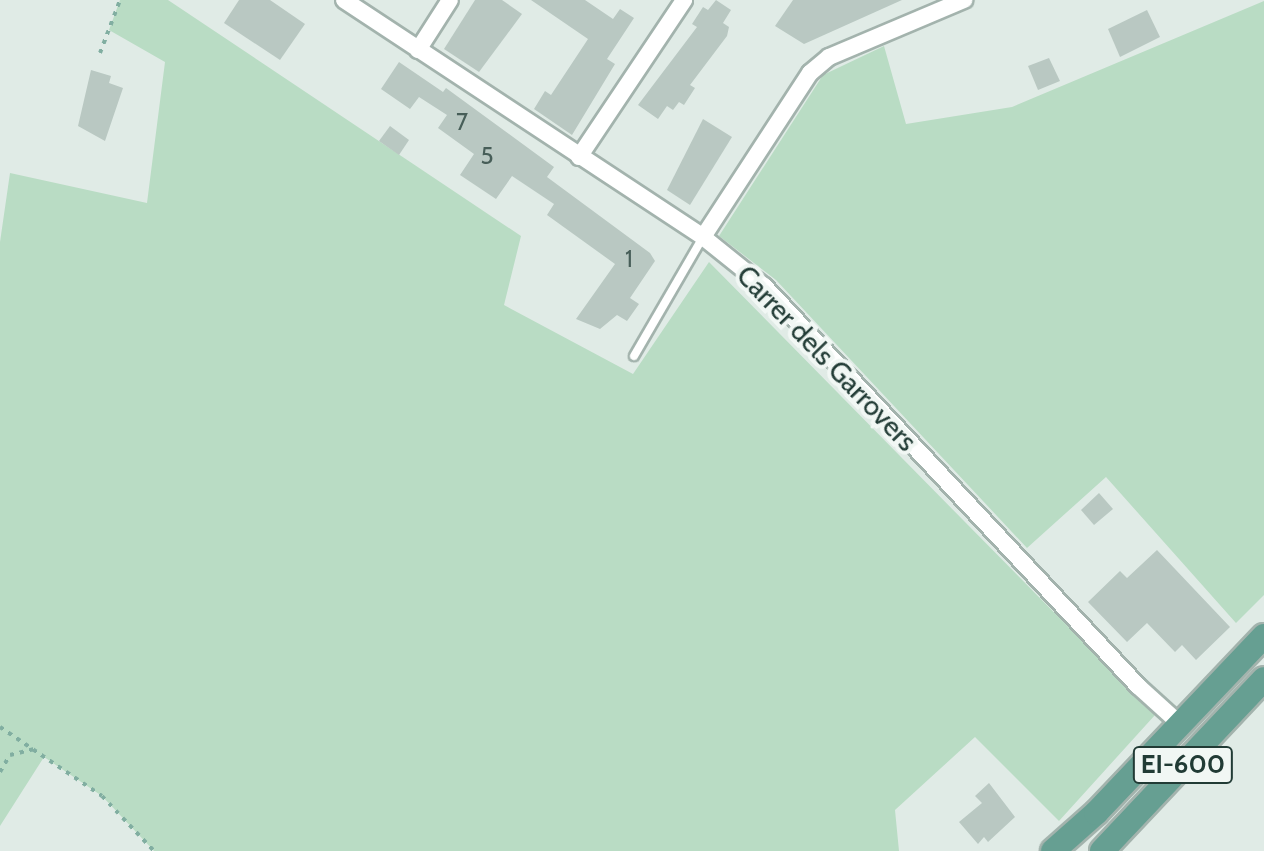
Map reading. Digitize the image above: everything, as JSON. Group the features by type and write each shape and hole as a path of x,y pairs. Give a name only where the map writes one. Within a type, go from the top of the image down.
{"main road":[{"name":"EI-600","path":"1053,851 1264,636"},
{"name":"EI-600","path":"1102,851 1264,679"}],"street":[{"name":"Carrer dels Garrovers","path":"344,0 703,237 764,286 1138,686 1180,724"},
{"path":"418,50 450,0"},
{"path":"579,157 684,0"},
{"path":"703,237 810,73 829,57 964,0"}],"lane":[{"path":"634,356 703,237"}],"path":[{"path":"100,53 120,0"},
{"path":"0,727 102,796 154,851"},
{"path":"0,772 10,755 34,749"}],"green space":[{"path":"120,0 168,0 521,236 504,305 633,374 709,262 1155,715 1059,821 975,737 895,810 899,851 154,851 102,796 44,757 0,826 0,242 10,173 147,203 165,62 109,30"},
{"path":"1264,1 1264,595 1236,623 1106,477 1027,548 776,280 719,236 823,75 884,46 906,124 1012,107"}],"building":[{"path":"239,0 270,0 305,24 280,60 224,23"},
{"path":"475,0 502,0 522,14 479,72 444,49"},
{"path":"531,0 585,0 613,19 620,9 634,18 607,59 615,64 572,135 534,109 545,91 551,95 588,39"},
{"path":"716,0 731,10 723,23 729,27 727,36 690,85 695,88 684,105 679,102 673,110 667,106 658,119 638,105 697,27 692,24 703,7 708,10"},
{"path":"793,0 902,0 804,44 775,26"},
{"path":"1147,10 1160,37 1120,57 1108,29"},
{"path":"1049,58 1060,81 1038,90 1028,66"},
{"path":"399,62 443,92 446,88 554,167 547,177 650,253 655,261 630,298 639,304 627,321 617,315 600,329 576,319 615,264 547,215 554,204 512,176 496,199 460,175 474,154 438,128 447,115 419,97 410,109 381,89"},
{"path":"91,70 111,76 109,83 123,88 105,141 78,126"},
{"path":"703,119 732,137 690,205 667,190"},
{"path":"390,126 409,140 399,155 379,141"},
{"path":"1099,493 1113,509 1094,525 1081,510"},
{"path":"1157,550 1230,627 1196,660 1182,645 1175,652 1147,623 1127,642 1088,602 1120,571 1127,578"},
{"path":"989,783 1015,817 988,842 984,837 978,844 959,822 982,803 975,796"}]}
